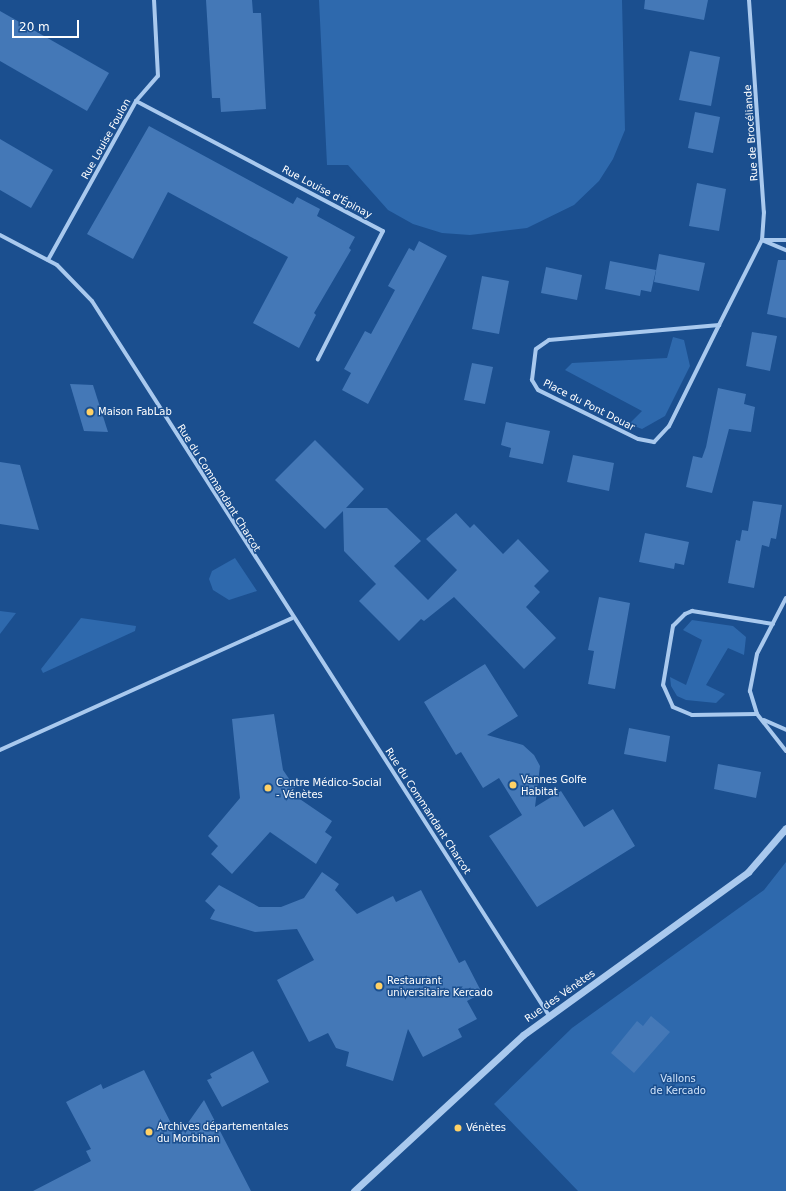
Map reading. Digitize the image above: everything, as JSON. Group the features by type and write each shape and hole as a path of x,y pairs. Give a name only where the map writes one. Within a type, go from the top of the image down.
{"street":[{"name":"Rue Louise Foulon","path":"48,260 136,101 158,76 154,0"},
{"name":"Rue de Brocéliande","path":"749,0 764,212 762,240"},
{"name":"Rue Louise d'Épinay","path":"136,101 383,231 318,359"},
{"name":"Rue du Commandant Charcot","path":"0,234 48,260 78,285 107,324 292,618 548,1014"},
{"path":"762,240 786,240"},
{"path":"762,240 786,250"},
{"name":"Place du Pont Douar","path":"719,325 548,340 536,349 531,366 532,380 538,390 638,439 654,442 669,426 762,240"},
{"path":"786,598 751,674 750,691 757,714 786,751"},
{"path":"757,714 692,715 673,707 663,685 674,626 685,614 692,611 773,624"},
{"path":"0,750 292,618"},
{"path":"763,720 786,730"},
{"name":"Rue des Vénètes","path":"354,1191 548,1014 748,872 786,828"}],"green space":[{"path":"319,0 622,0 625,130 613,159 599,181 574,205 527,228 470,235 442,233 413,224 388,210 348,165 327,165"},
{"path":"673,337 684,340 690,366 665,416 642,429 629,424 642,411 565,370 572,363 667,358"},
{"path":"235,558 257,591 229,600 213,590 209,579 212,571"},
{"path":"0,611 16,613 0,634"},
{"path":"81,618 136,626 135,631 43,673 41,669"},
{"path":"692,620 733,626 746,637 744,655 728,648 706,685 725,694 716,703 686,700 677,696 671,686 670,677 686,685 702,640 683,630"},
{"name":"Vallons de Kercado","path":"786,862 786,1191 578,1191 494,1104 572,1028 764,890"}],"building":[{"path":"206,0 252,0 253,13 261,13 266,109 221,112 220,98 212,98"},
{"path":"645,0 708,0 704,20 644,9"},
{"path":"0,11 109,73 87,111 0,61"},
{"path":"690,51 720,57 711,106 679,100"},
{"path":"695,112 720,117 713,153 688,148"},
{"path":"149,126 293,204 297,197 320,209 317,216 355,237 349,248 351,250 314,313 316,315 299,348 253,323 288,257 168,192 133,259 87,234"},
{"path":"0,139 53,170 31,208 0,190"},
{"path":"697,183 726,189 719,231 689,226"},
{"path":"419,241 447,256 368,404 342,390 351,373 344,369 365,331 371,334 395,290 388,286 409,248 414,251"},
{"path":"659,254 705,263 699,291 654,282"},
{"path":"778,260 786,260 786,318 767,314"},
{"path":"610,261 656,270 651,292 641,290 640,296 605,289"},
{"path":"546,267 582,275 577,300 541,293"},
{"path":"482,276 509,281 499,334 472,329"},
{"path":"752,332 777,336 770,371 746,366"},
{"path":"472,363 493,367 485,404 464,400"},
{"name":"Maison FabLab","path":"70,384 93,385 108,432 84,431"},
{"path":"718,388 746,394 744,404 755,407 751,432 729,429 712,493 686,487 693,456 702,458 706,447"},
{"path":"506,422 550,431 543,464 509,457 511,448 501,445"},
{"path":"315,440 364,489 346,508 387,508 421,541 394,566 428,600 457,570 426,539 456,513 470,528 474,524 503,554 518,539 549,571 534,586 540,592 526,607 556,638 524,669 454,597 424,621 421,619 399,641 359,601 376,584 344,551 343,511 325,529 275,480"},
{"path":"573,455 614,463 609,491 567,482"},
{"path":"0,462 20,465 39,530 0,524"},
{"path":"753,501 782,505 776,539 771,538 769,547 762,545 754,588 728,583 736,540 740,541 742,530 748,531"},
{"path":"645,533 689,542 684,565 675,563 674,569 639,562"},
{"path":"599,597 630,603 615,689 588,684 594,651 588,650"},
{"name":"Vannes Golfe Habitat","path":"485,664 518,716 487,735 523,745 534,755 540,766 535,807 561,791 584,827 613,809 635,846 537,907 489,836 522,815 499,778 483,788 461,752 456,755 424,702"},
{"name":"Centre Médico-Social - Vénètes","path":"274,714 283,770 296,789 291,793 332,821 325,832 332,837 316,864 270,832 232,874 211,854 218,846 208,836 240,798 232,719"},
{"path":"629,728 670,736 666,762 624,754"},
{"path":"718,764 761,772 756,798 714,789"},
{"name":"Restaurant universitaire Kercado","path":"322,872 339,884 335,890 357,914 393,896 396,902 421,890 459,963 465,960 482,993 467,1001 477,1019 458,1029 462,1037 423,1057 408,1029 393,1081 346,1066 349,1052 336,1048 328,1033 309,1042 277,980 314,960 297,929 255,932 210,919 215,910 205,901 219,885 259,907 281,907 304,898"},
{"path":"651,1016 670,1032 634,1073 611,1053 637,1021 643,1026"},
{"path":"253,1051 269,1082 222,1107 207,1080 212,1078 210,1074"},
{"name":"Archives départementales du Morbihan","path":"144,1070 178,1137 204,1100 251,1191 33,1191 91,1161 86,1151 91,1149 66,1102 101,1084 103,1089"}],"place":[{"name":"Maison FabLab","path":"90,412"},
{"name":"Vannes Golfe Habitat","path":"513,785"},
{"name":"Centre Médico-Social - Vénètes","path":"268,788"},
{"name":"Restaurant universitaire Kercado","path":"379,986"},
{"name":"Vénètes","path":"458,1128"},
{"name":"Archives départementales du Morbihan","path":"149,1132"}]}
